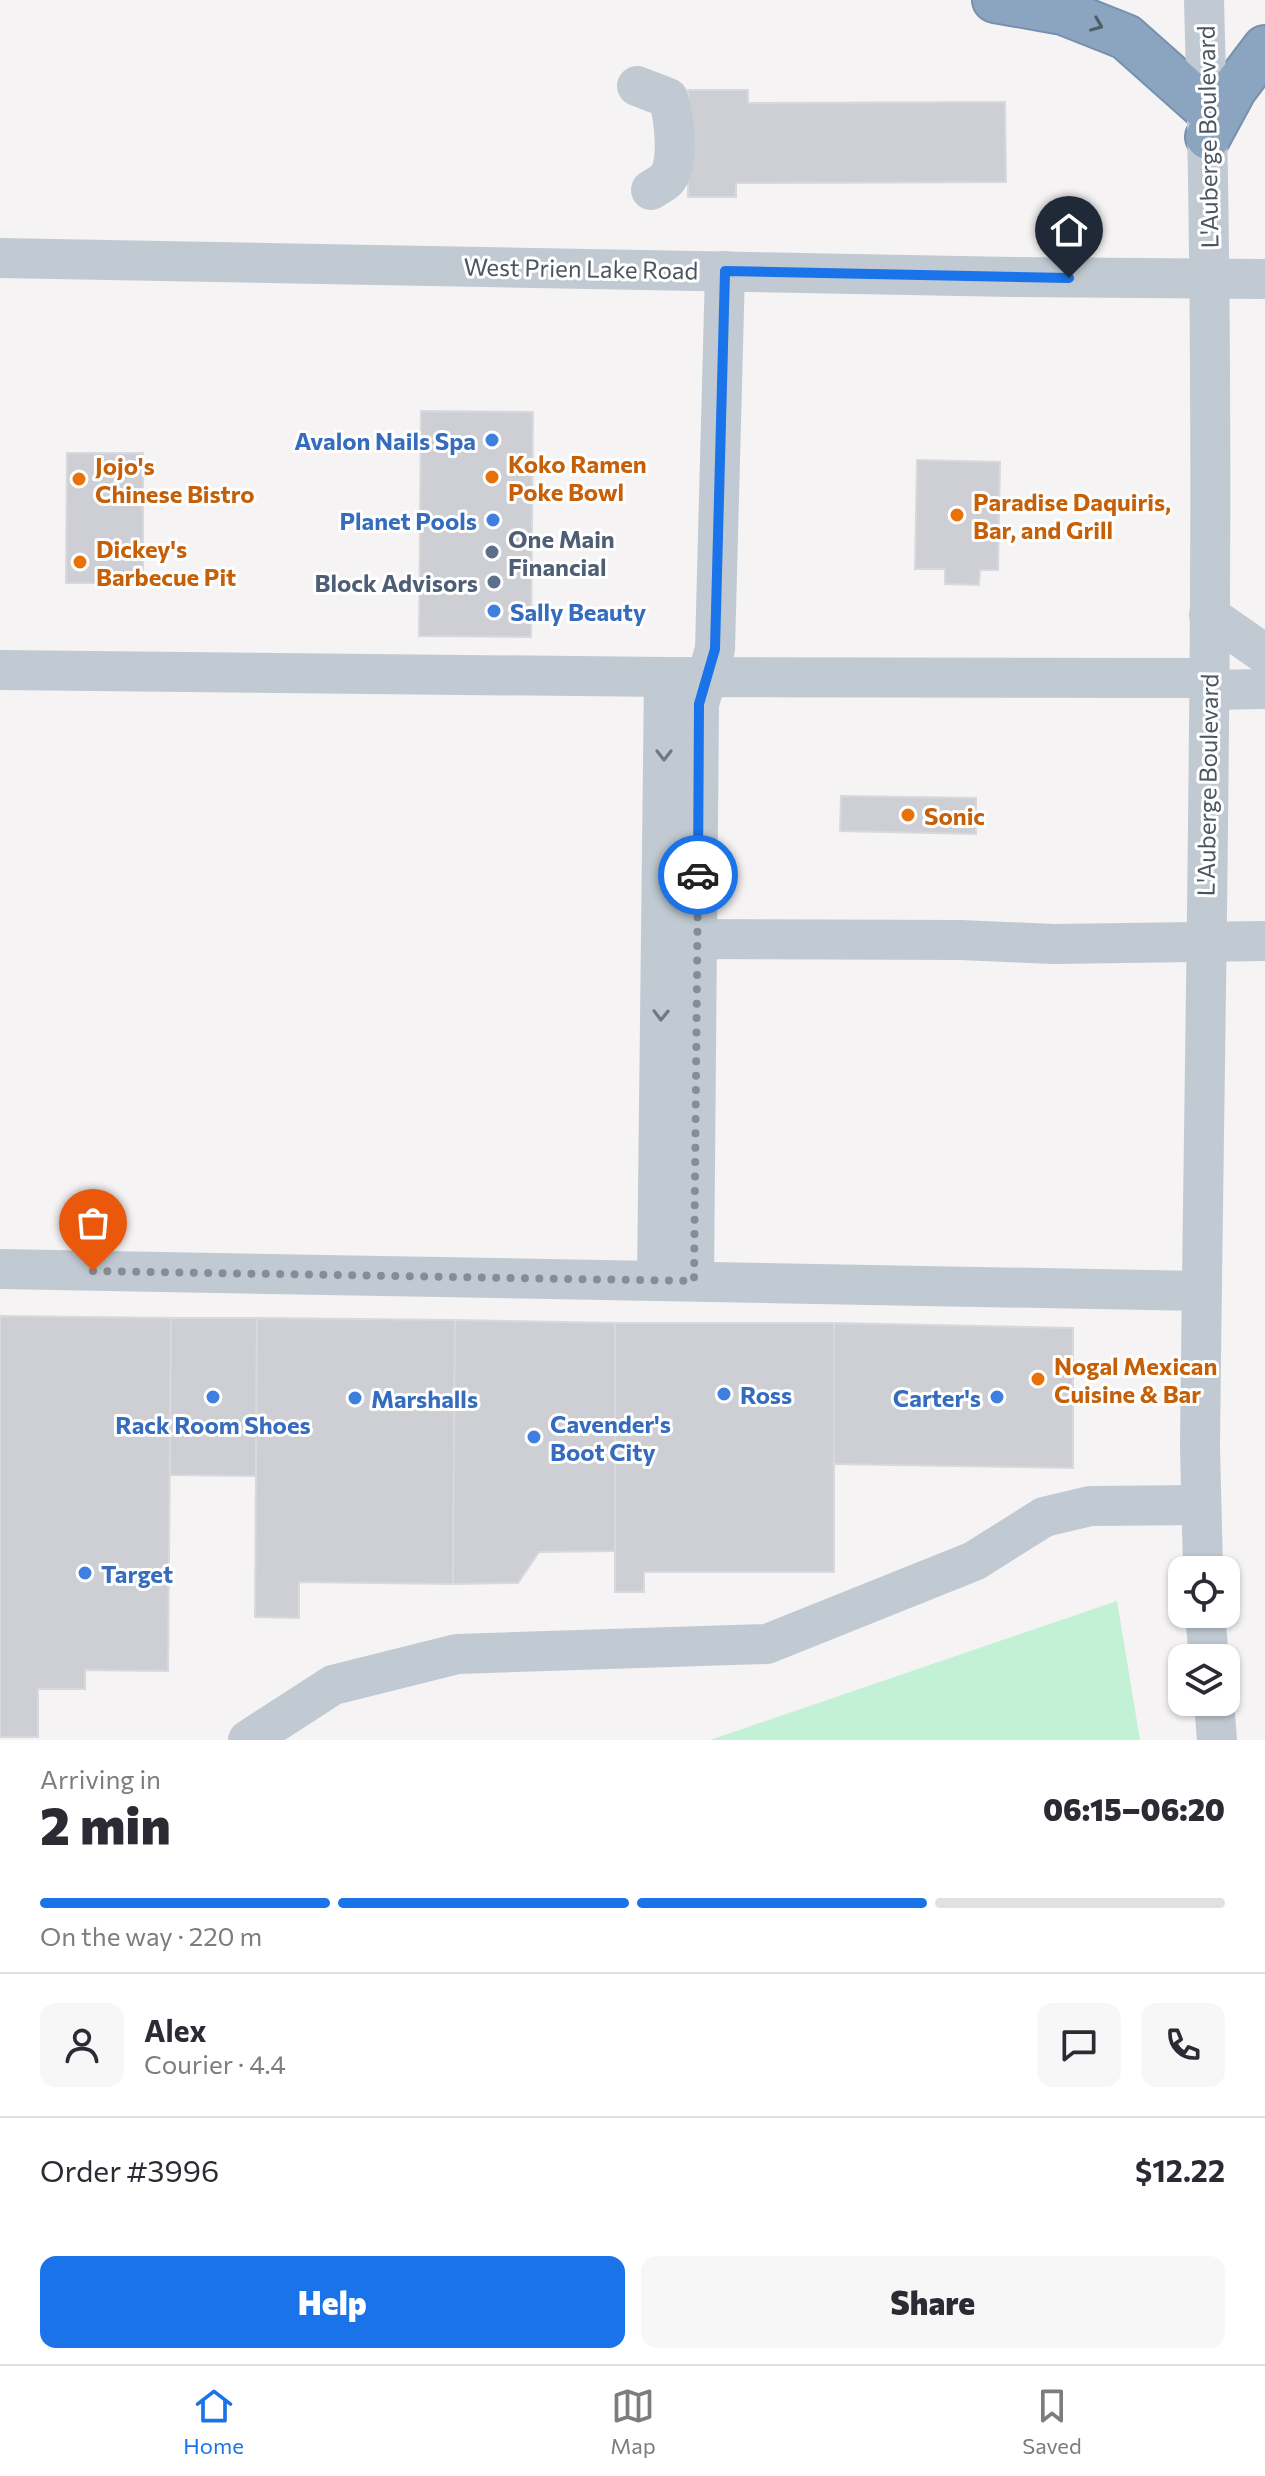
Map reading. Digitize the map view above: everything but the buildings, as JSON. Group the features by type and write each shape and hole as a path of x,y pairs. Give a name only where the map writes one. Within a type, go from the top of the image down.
{"highway":[{"path":"995,0 1063,12 1126,37 1207,123 1265,48"}],"street":[{"name":"L'Auberge Boulevard","path":"1203,1556 1201,1291 1210,279 1204,0"},
{"path":"637,86 668,98 675,121 674,154 667,179 651,190"},
{"name":"West Prien Lake Road","path":"0,258 1265,279"},
{"path":"676,1281 680,939 699,704 715,649 725,271"},
{"path":"1209,615 1265,654"},
{"path":"0,670 706,675 1208,684 1265,689"},
{"path":"664,677 680,939"},
{"path":"680,939 960,940 1054,944 1265,941"},
{"path":"0,1269 1201,1291"},
{"path":"248,1740 333,1685 457,1654 767,1644 974,1561 1044,1517 1090,1506 1201,1505"},
{"path":"1215,1716 1217,1740"}],"green space":[{"path":"1117,1601 1140,1740 710,1740"}],"way so far":[{"path":"93,1271 694,1281 698,875"}],"place":[{"name":"Avalon Nails Spa","path":"492,440"},
{"name":"Koko Ramen Poke Bowl","path":"492,477"},
{"name":"Jojo's Chinese Bistro","path":"79,479"},
{"name":"Paradise Daquiris, Bar, and Grill","path":"957,515"},
{"name":"Planet Pools","path":"493,520"},
{"name":"One Main Financial","path":"492,552"},
{"name":"Dickey's Barbecue Pit","path":"80,562"},
{"name":"Block Advisors","path":"494,582"},
{"name":"Sally Beauty","path":"494,611"},
{"name":"Sonic","path":"908,815"},
{"name":"Nogal Mexican Cuisine & Bar","path":"1038,1379"},
{"name":"Ross","path":"724,1394"},
{"name":"Rack Room Shoes","path":"213,1397"},
{"name":"Carter's","path":"997,1397"},
{"name":"Marshalls","path":"355,1398"},
{"name":"Cavender's Boot City","path":"534,1437"},
{"name":"Target","path":"85,1573"}],"route":[{"path":"698,875 699,704 715,649 725,271 1069,278"}]}
